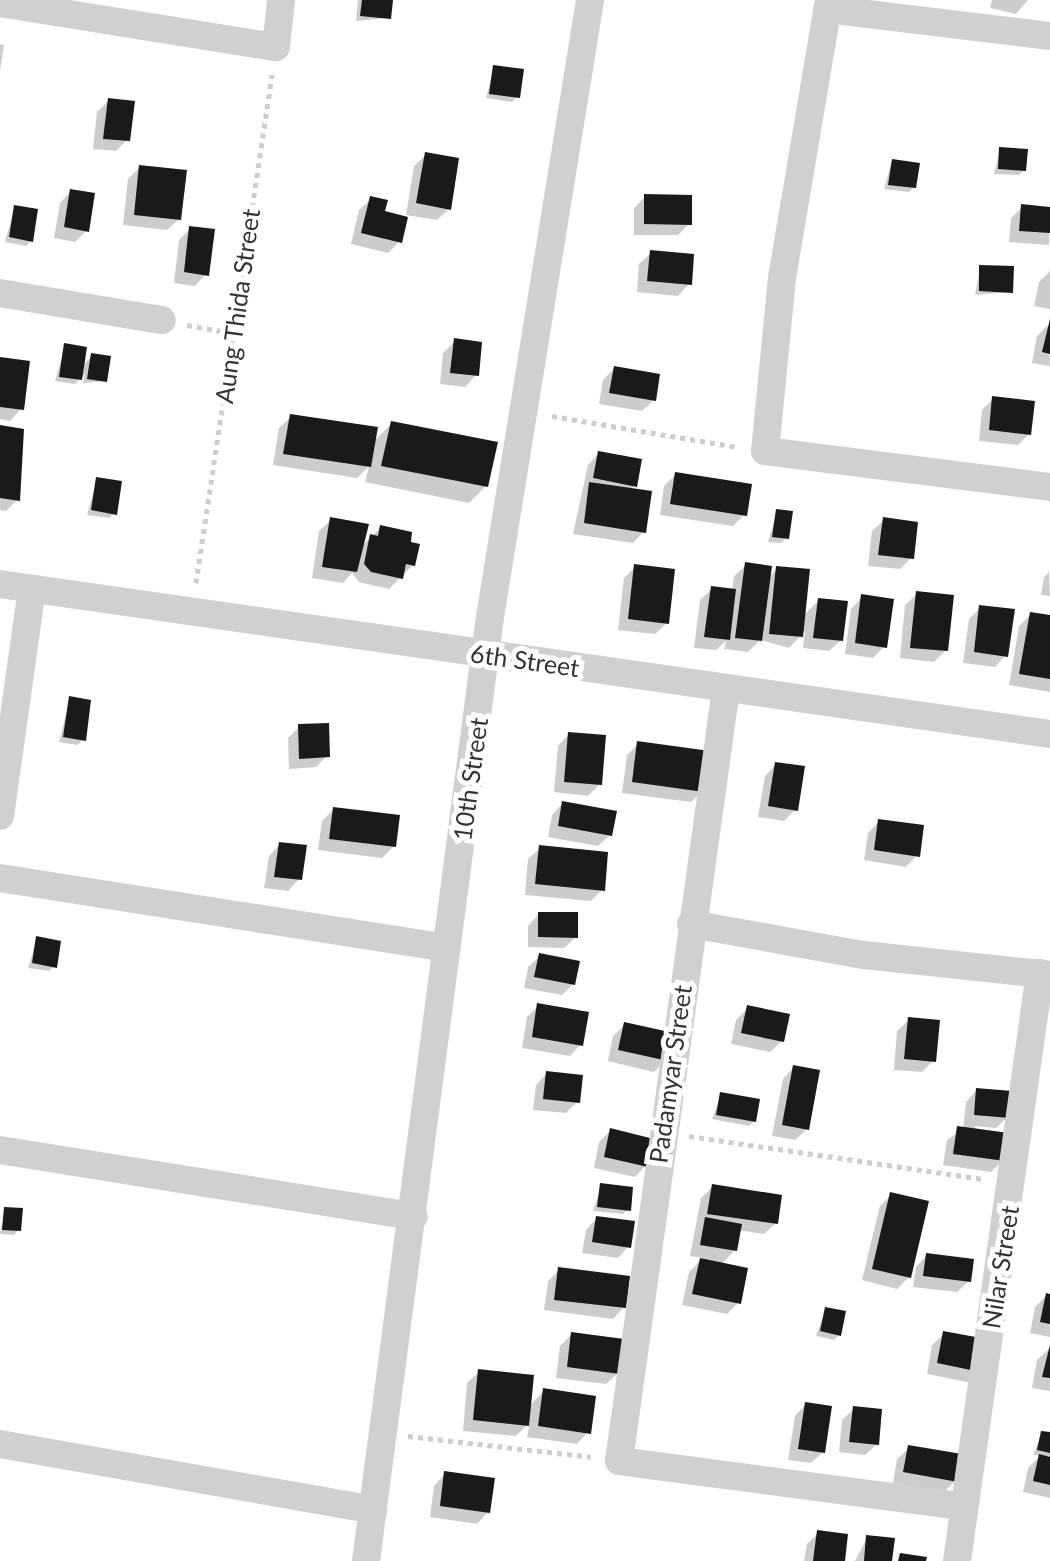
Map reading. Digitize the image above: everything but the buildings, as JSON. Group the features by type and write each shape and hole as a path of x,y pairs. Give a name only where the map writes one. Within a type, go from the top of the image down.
{"street":[{"path":"0,4 276,47 280,0"},
{"name":"10th Street","path":"366,1561 488,654 590,0"},
{"path":"1050,36 828,5 782,278 765,451 1050,487"},
{"path":"0,294 162,320"},
{"name":"6th Street","path":"0,584 1050,734"},
{"path":"0,816 32,589"},
{"name":"Padamyar Street","path":"618,1461 726,689"},
{"path":"0,878 446,948"},
{"path":"691,924 864,954 1045,974"},
{"name":"Nilar Street","path":"957,1561 1045,974"},
{"path":"0,1150 414,1216"},
{"path":"0,1444 373,1510"},
{"path":"618,1461 964,1506"}],"path":[{"name":"Aung Thida Street","path":"192,612 276,47"},
{"path":"162,320 234,333"},
{"path":"524,412 765,451"},
{"path":"662,1132 1013,1183"},
{"path":"384,1433 618,1461"}]}
